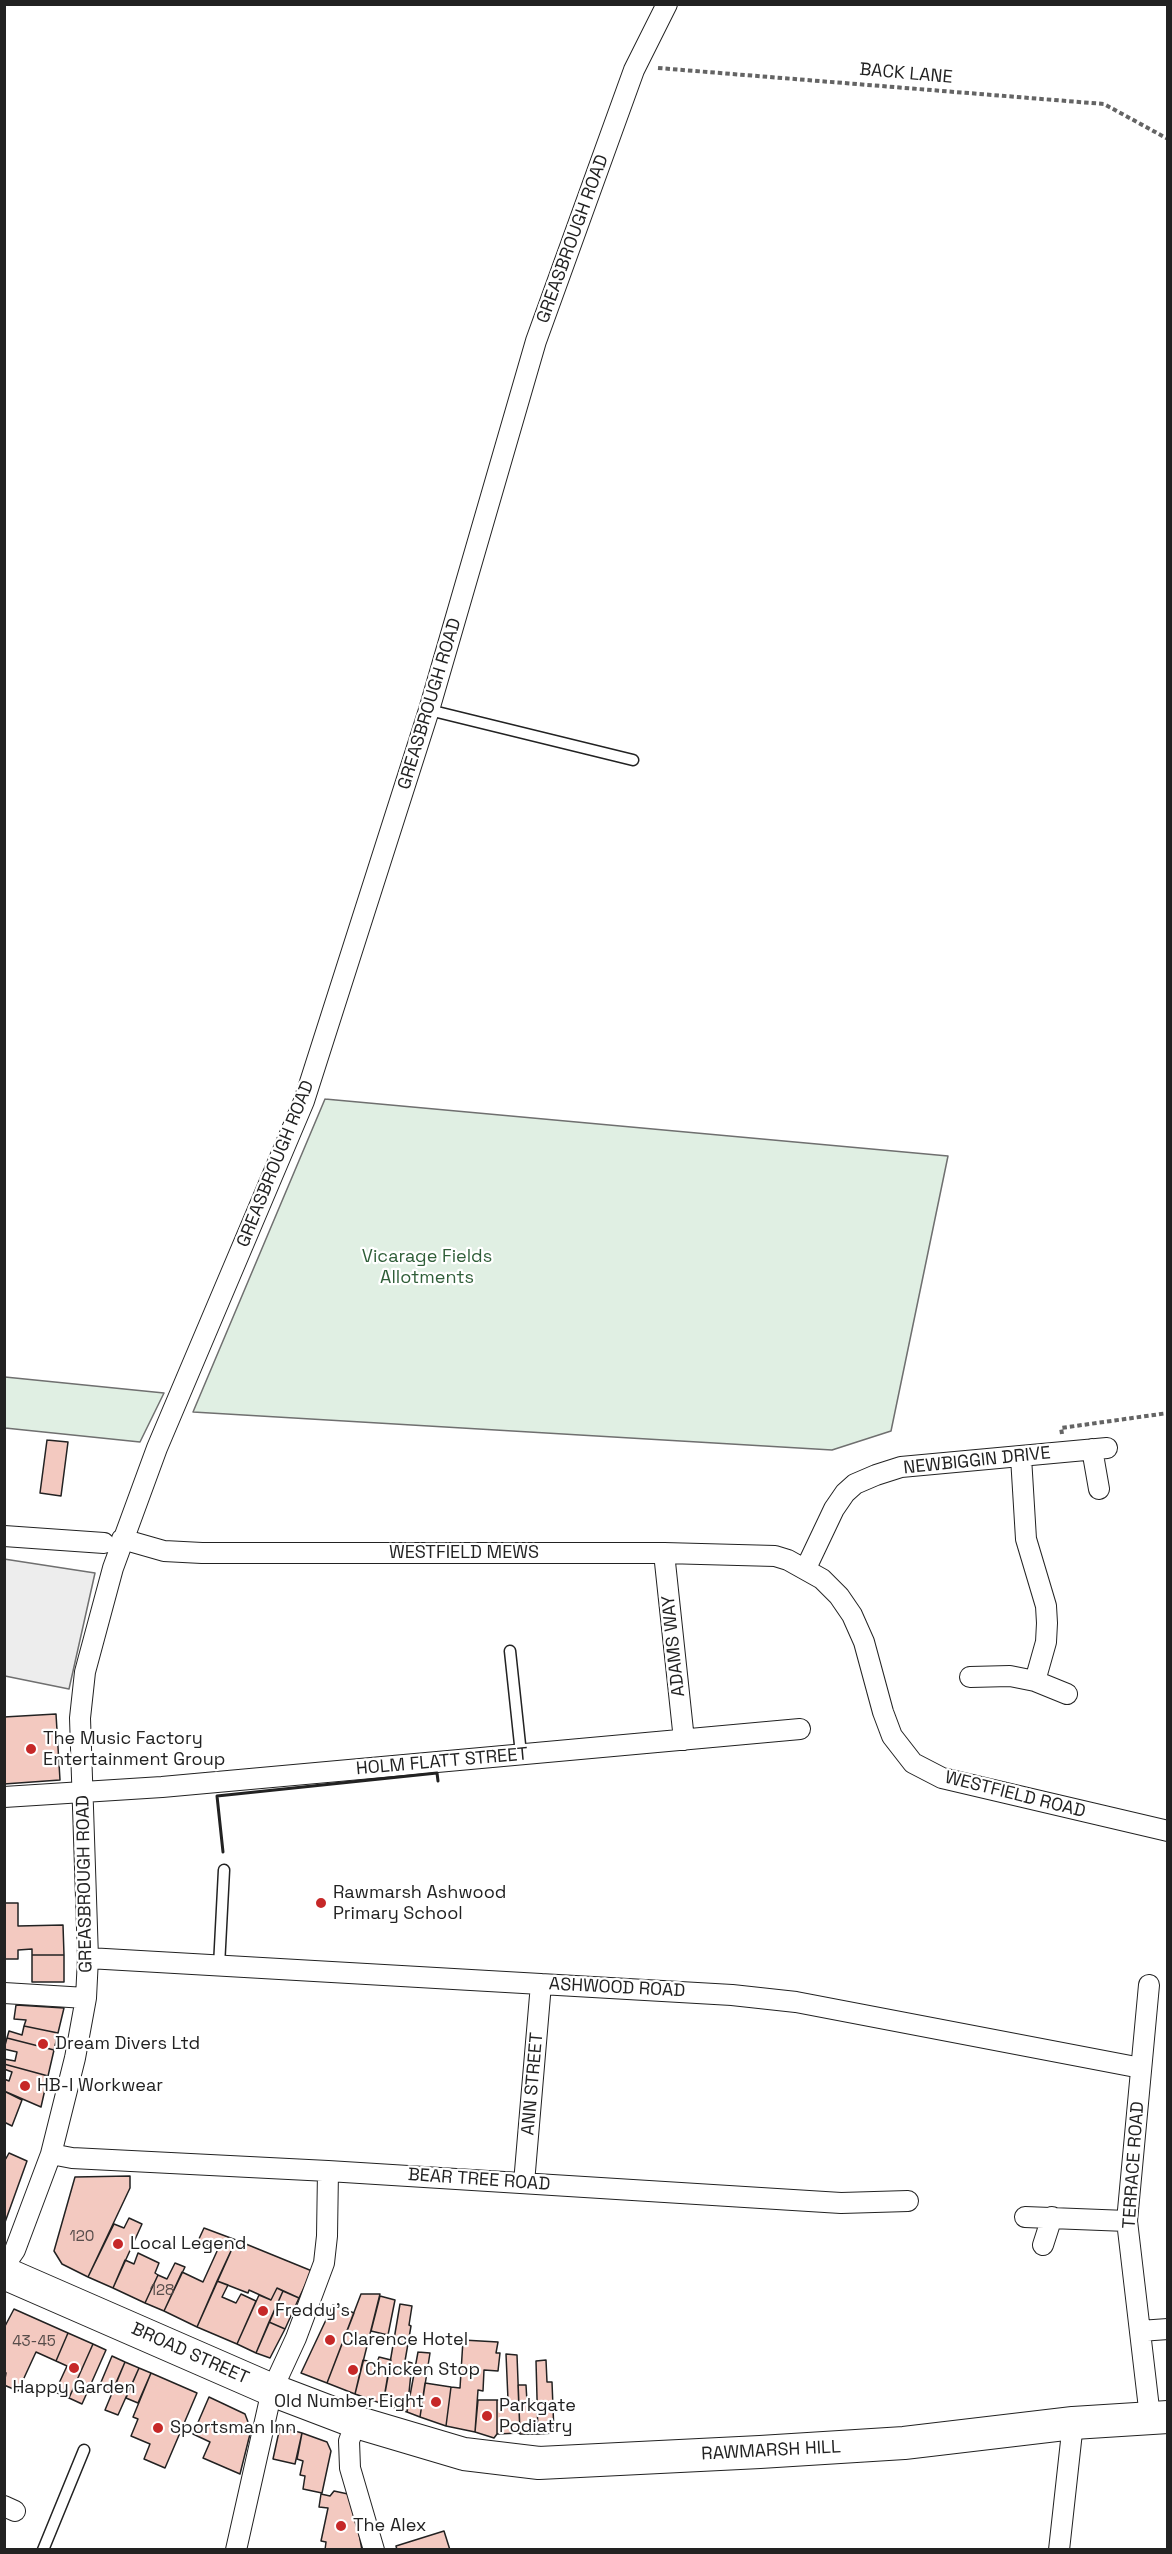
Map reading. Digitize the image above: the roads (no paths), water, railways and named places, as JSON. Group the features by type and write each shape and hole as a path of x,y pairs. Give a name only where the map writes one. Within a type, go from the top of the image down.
{"main road":[{"name":"BROAD STREET","path":"4,2273 272,2390 367,2425"},
{"name":"RAWMARSH HILL","path":"367,2425 464,2454 539,2463 904,2443 1073,2423 1159,2417"}],"street":[{"name":"GREASBROUGH ROAD","path":"4,2266 15,2250 51,2154 75,2058 86,1998 88,1958 80,1718 85,1672 113,1541 183,1389 304,1101 429,710 536,341 634,70 668,4"},
{"name":"NEWBIGGIN DRIVE","path":"806,1568 834,1509 845,1493 855,1484 901,1467 1100,1448 1099,1489"},
{"path":"1021,1456 1026,1539 1046,1606 1046,1642 1035,1681"},
{"name":"WESTFIELD MEWS","path":"4,1536 113,1541 164,1551 202,1553 664,1552 775,1556 806,1568"},
{"name":"ADAMS WAY","path":"664,1552 684,1740"},
{"name":"WESTFIELD ROAD","path":"806,1568 822,1579 839,1596 852,1616 864,1642 892,1736 913,1763 942,1778 1167,1831"},
{"path":"970,1677 1010,1676 1035,1681 1066,1694"},
{"name":"HOLM FLATT STREET","path":"4,1797 162,1787 800,1729"},
{"name":"ASHWOOD ROAD","path":"88,1958 732,1995 796,2002 1141,2068"},
{"name":"ANN STREET","path":"524,2183 541,1984"},
{"name":"TERRACE ROAD","path":"1149,1985 1127,2221 1140,2331 1159,2417"},
{"path":"4,1993 86,1998"},
{"name":"BEAR TREE ROAD","path":"51,2154 72,2158 328,2171 840,2203 908,2201"},
{"path":"236,2550 272,2390 296,2338 324,2263 327,2236 328,2171"},
{"path":"1025,2217 1127,2221"},
{"path":"1043,2245 1052,2217"},
{"path":"1140,2331 1167,2329"},
{"path":"1059,2550 1073,2423"},
{"path":"367,2425 349,2440 350,2469 374,2550"}],"lane":[{"path":"429,710 633,760"},
{"path":"510,1651 521,1754"},
{"path":"219,1966 224,1870"},
{"path":"43,2550 84,2450"}],"place":[{"name":"The Music Factory Entertainment Group","path":"31,1749"},
{"name":"Rawmarsh Ashwood Primary School","path":"321,1903"},
{"name":"Dream Divers Ltd","path":"43,2044"},
{"name":"HB-I Workwear","path":"25,2086"},
{"name":"Local Legend","path":"118,2244"},
{"name":"Freddy's","path":"263,2311"},
{"name":"Clarence Hotel","path":"330,2340"},
{"name":"Happy Garden","path":"74,2368"},
{"name":"Chicken Stop","path":"353,2370"},
{"name":"Old Number Eight","path":"436,2402"},
{"name":"Parkgate Podiatry","path":"487,2416"},
{"name":"Sportsman Inn","path":"158,2428"},
{"name":"The Alex","path":"341,2526"}],"park label":[{"name":"Vicarage Fields Allotments","path":"427,1267"}]}
